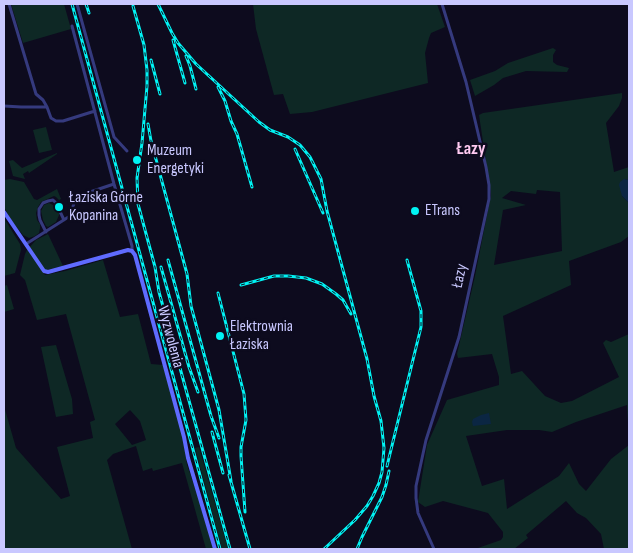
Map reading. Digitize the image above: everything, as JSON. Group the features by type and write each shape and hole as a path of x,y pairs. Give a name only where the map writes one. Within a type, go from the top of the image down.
{"street":[{"path":"9,4 36,94 43,100 51,118 56,121 62,121 95,111"},
{"path":"77,4 114,137 127,151"},
{"name":"Łazy","path":"434,549 418,513 416,486 426,440 459,337 489,199 486,167 466,82 442,4"},
{"path":"4,212 44,271 48,272 128,250 132,251 72,26"},
{"path":"4,106 47,107"},
{"path":"26,244 70,216 76,197 114,184"},
{"path":"46,232 38,215 39,209 43,204 53,200 64,220"},
{"name":"Wyzwolenia","path":"132,251 135,255 215,549"}],"green space":[{"path":"11,4 64,4 71,29 23,43"},
{"path":"253,4 437,4 445,27 431,33 429,38 425,53 428,83 312,112 290,114 283,94 274,95 256,29"},
{"path":"553,48 556,50 553,55 553,62 569,68 567,72 526,71 503,78 475,96 470,80 495,71 508,63"},
{"path":"622,93 619,106 606,123 614,172 629,167 629,180 624,179 622,196 629,203 629,236 621,242 569,261 571,285 503,316 511,374 522,371 545,396 561,403 572,401 619,377 603,343 606,340 611,342 629,334 629,426 627,405 552,432 507,430 466,436 482,486 504,479 507,509 559,476 569,463 579,484 586,491 611,459 629,445 629,549 604,549 601,534 566,501 526,535 528,538 514,549 475,549 501,540 503,537 503,532 488,513 443,501 425,507 418,502 427,445 447,400 499,385 499,377 492,354 458,358 457,354 491,195 479,115","holes":["537,190 560,192 562,251 494,265 503,210 526,205 502,198 511,191 536,194"]},
{"path":"46,127 52,150 39,153 33,130"},
{"path":"57,153 29,173 28,171 23,174 25,179 13,176 9,161 13,160 22,168"},
{"path":"10,179 24,182 34,199 37,200 57,189 61,199 59,200 54,196 41,202 38,207 36,213 40,228 39,233 35,236 29,238 23,235 11,220 4,207 4,180"},
{"path":"49,203 55,206 59,211 59,215 56,222 48,227 43,220 41,211 44,205"},
{"path":"4,218 20,244 21,250 15,273 4,276"},
{"path":"48,234 63,266 42,271 45,275 103,260 120,317 138,314 151,364 163,365 183,438 187,465 213,549 206,549 182,463 153,471 152,468 143,471 136,446 113,454 107,460 132,549 4,549 4,406 16,448 61,499 70,496 57,447 93,438 90,422 95,420 66,314 37,320 25,280 20,275 25,254 36,240","holes":["130,410 140,421 146,440 132,445 115,424"]},
{"path":"7,285 14,309 4,312 4,286"},
{"path":"56,345 72,399 73,414 56,417 41,347"},
{"path":"199,447 228,549 222,549 195,448"}],"water":[{"path":"624,179 629,180 629,203 622,196 619,185"},
{"path":"489,413 491,424 473,426 473,419"}],"railway":[{"path":"72,4 220,549"},
{"path":"86,4 89,13"},
{"path":"158,4 178,43 196,64 259,122 270,130 288,137 300,145 310,157 321,179 327,211 367,359 381,421 384,448 382,472 373,496 355,520 324,549"},
{"path":"133,6 144,45 147,70 142,143 137,178 138,204 155,267 159,292 230,549"},
{"path":"173,40 185,83"},
{"path":"186,56 196,89"},
{"path":"151,60 160,94"},
{"path":"218,87 237,134 252,187"},
{"path":"148,124 187,274 191,306 219,410 231,481"},
{"path":"295,149 323,213"},
{"path":"168,260 211,416 219,438"},
{"path":"387,466 421,327 421,311 407,260"},
{"path":"161,267 189,367 198,392"},
{"path":"241,285 274,276 306,278 322,284 336,294 343,300 351,314"},
{"path":"218,293 244,394 246,420 241,456 245,512"},
{"path":"212,432 223,473"},
{"path":"357,549 382,497 389,471"},
{"path":"229,475 250,549"}],"place":[{"name":"Muzeum Energetyki","path":"137,160"},
{"name":"Łaziska Górne Kopanina","path":"59,207"},
{"name":"ETrans","path":"415,211"},
{"name":"Elektrownia Łaziska","path":"220,336"}],"district":[{"name":"Łazy","path":"471,149"}]}
